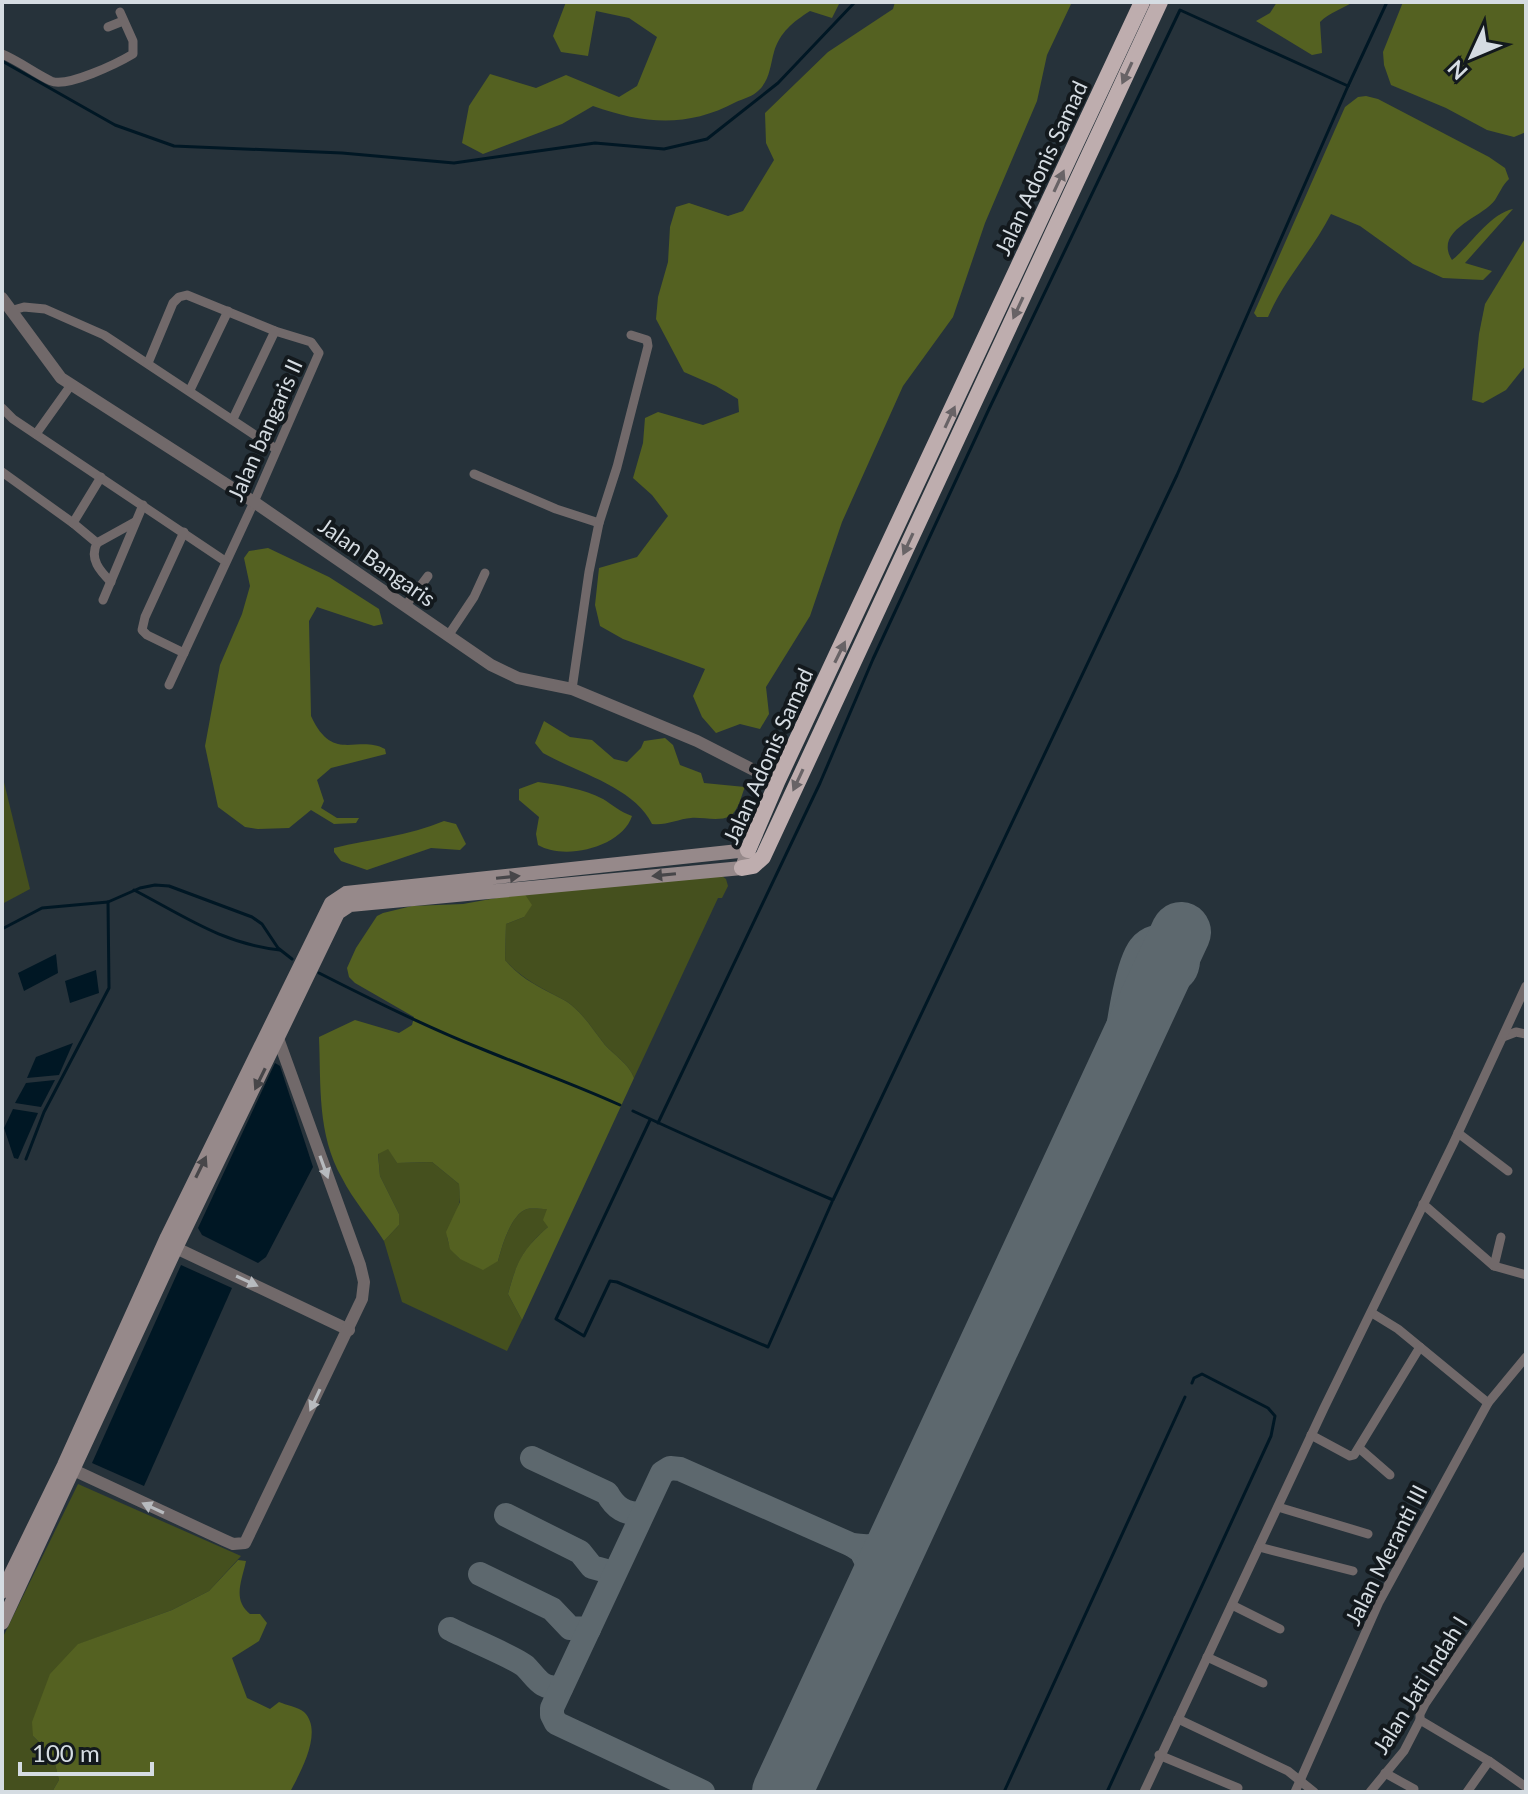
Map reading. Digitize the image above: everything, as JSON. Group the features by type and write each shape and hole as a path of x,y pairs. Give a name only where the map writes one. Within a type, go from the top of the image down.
{"highway":[{"name":"Jalan Adonis Samad","path":"742,868 753,866 763,857 863,621 1142,2"},
{"name":"Jalan Adonis Samad","path":"748,850 777,782 863,621 1160,2"}],"main road":[{"name":"Jalan Adonis Samad","path":"742,868 748,850"},
{"path":"308,964 327,908 338,896 346,893 748,850"},
{"path":"2,1592 69,1468 176,1248 299,980 338,913 350,905 742,868"},
{"path":"2,1623 167,1237 272,1037"}],"street":[{"path":"2,54 51,81 62,83 74,80 133,54 133,41 122,16 108,27"},
{"name":"Jalan bangaris II","path":"148,363 173,303 187,295 275,331 311,342 319,353 169,685"},
{"name":"Jalan Bangaris","path":"2,298 53,370 71,385 254,502 505,673 572,689 697,741 777,782"},
{"path":"10,311 36,307 104,335 276,449"},
{"path":"190,390 228,311"},
{"path":"233,419 275,331"},
{"path":"572,689 599,523 617,467 648,346 647,340 631,335"},
{"path":"36,434 71,385"},
{"path":"2,408 13,419 225,561"},
{"path":"2,472 97,543"},
{"path":"474,474 556,509 599,523"},
{"path":"73,523 101,477"},
{"path":"103,600 143,505"},
{"path":"111,582 97,566 94,555 97,543 135,522"},
{"path":"184,532 142,630 184,653"},
{"path":"448,636 474,597 485,573"},
{"path":"406,605 428,576"},
{"path":"1144,1792 1501,1038 1522,1006 1526,986"},
{"path":"1501,1038 1516,1032 1526,1034"},
{"path":"69,1468 224,1540 240,1545 245,1543 349,1330 362,1299 364,1282 272,1037"},
{"path":"1458,1133 1508,1171"},
{"path":"1423,1204 1494,1266 1526,1275"},
{"path":"1494,1266 1501,1237"},
{"path":"176,1248 349,1330"},
{"path":"1372,1313 1398,1329 1488,1403"},
{"path":"1311,1435 1350,1456 1359,1448 1420,1347"},
{"name":"Jalan Meranti III","path":"1295,1792 1379,1602 1488,1403 1526,1357"},
{"path":"1359,1448 1390,1475"},
{"path":"1278,1507 1368,1534"},
{"path":"1259,1547 1353,1571"},
{"name":"Jalan Jati Indah I","path":"1370,1792 1404,1751 1420,1720 1421,1710 1526,1556"},
{"path":"1232,1605 1280,1629"},
{"path":"1207,1657 1263,1683"},
{"path":"1178,1719 1288,1771 1314,1792"},
{"path":"1420,1720 1526,1787"},
{"path":"1159,1755 1238,1788"},
{"path":"1467,1792 1489,1761"},
{"path":"1385,1773 1414,1789"}],"green space":[{"path":"566,2 840,2 832,18 810,11 793,24 777,45 762,87 751,96 718,110 683,119 648,120 593,106 562,124 483,154 462,143 469,106 490,74 536,88 566,75 619,97 637,86 657,37 629,18 596,11 588,56 561,52 553,36"},
{"path":"895,2 1072,2 1047,55 1037,101 985,223 953,317 903,386 842,522 810,616 766,687 769,714 760,729 740,724 716,733 702,717 693,696 705,669 623,639 600,626 595,605 599,568 637,557 668,516 652,495 633,478 643,443 645,418 658,412 703,425 739,412 738,399 684,372 656,319 658,297 668,262 670,227 676,207 689,203 728,216 743,211 774,160 766,143 765,113 828,52 893,9"},
{"path":"1277,2 1353,2 1320,22 1322,53 1312,55 1256,21 1270,13"},
{"path":"1403,2 1526,2 1526,132 1514,137 1487,130 1446,108 1391,85 1383,52"},
{"path":"1358,97 1378,99 1505,168 1509,179 1495,200 1449,240 1448,250 1452,260 1488,223 1513,209 1465,263 1492,271 1483,280 1443,278 1413,264 1360,226 1331,214 1268,317 1257,317 1254,313 1345,107"},
{"path":"1526,237 1526,365 1506,390 1483,403 1472,400 1485,304"},
{"path":"268,548 329,577 379,609 383,624 374,626 317,607 309,621 311,716 319,731 337,744 375,745 385,749 386,754 331,768 317,780 324,801 321,808 337,818 359,818 356,823 334,824 311,810 289,828 258,829 245,827 218,807 205,746 220,665 242,614 250,586 244,558 249,551"},
{"path":"544,721 570,737 592,740 614,759 627,762 644,741 665,738 673,745 680,765 701,773 704,783 745,787 733,813 726,818 691,818 652,824 644,811 619,791 543,753 535,743"},
{"path":"2,774 30,889 2,904"},
{"path":"538,782 588,793 632,816 617,836 605,843 577,851 549,850 538,845 539,817 519,800 519,789"},
{"path":"444,821 456,824 466,844 460,850 431,848 367,870 341,861 334,852 334,848 404,834"},
{"path":"722,876 728,886 722,898 718,898 634,1078 575,1008 525,978 505,960 506,924 524,917 524,893"},
{"path":"524,893 532,905 524,917 506,924 505,960 525,978 575,1008 634,1078 522,1320 508,1294 522,1257 548,1227 543,1220 547,1209 521,1212 508,1231 498,1261 483,1270 460,1259 450,1249 446,1232 460,1202 459,1184 432,1162 397,1163 388,1149 378,1154 380,1176 399,1214 399,1225 384,1241 346,1186 328,1144 322,1109 319,1037 355,1020 399,1033 412,1025 414,1017 349,977 347,968 356,948 377,916 412,906 463,904"},
{"path":"388,1148 397,1163 432,1162 459,1184 460,1202 447,1238 460,1259 498,1261 516,1217 527,1209 547,1209 549,1226 522,1256 508,1294 522,1320 507,1351 402,1302 384,1241 399,1225 399,1214 380,1176 378,1153"},
{"path":"78,1484 241,1556 209,1591 172,1610 79,1644 33,1736 53,1756 59,1780 52,1792 2,1792 2,1639"},
{"path":"238,1560 246,1561 240,1589 241,1602 250,1614 260,1614 267,1623 259,1641 232,1658 247,1698 270,1709 279,1702 295,1707 310,1720 312,1730 308,1752 290,1792 52,1792 59,1780 53,1756 33,1736 32,1722 50,1674 78,1644 172,1610 209,1591"}],"water":[{"path":"56,954 58,973 24,991 18,973"},
{"path":"96,970 99,993 70,1003 65,981"},
{"path":"73,1043 59,1075 27,1078 36,1057"},
{"path":"275,1063 280,1066 313,1167 266,1257 258,1263 202,1235 198,1228"},
{"path":"55,1080 41,1107 15,1103 26,1083"},
{"path":"13,1109 38,1113 18,1159 14,1158 4,1128"},
{"path":"181,1265 232,1288 144,1486 92,1463"}],"waterway":[{"path":"2,61 115,125 174,146 342,153 454,163 595,143 664,149 707,139 778,83 855,2"},
{"path":"1348,86 1387,2"},
{"path":"633,1111 658,1123 833,1200 1177,475 1348,86 1180,10 989,409 873,659 820,783 658,1123"},
{"path":"2,929 42,908 108,902 140,888 169,886 252,917 262,924 278,948 292,959"},
{"path":"134,890 222,935 280,950"},
{"path":"26,1159 44,1112 109,988 108,902"},
{"path":"319,973 440,1032 620,1105"},
{"path":"650,1120 556,1319 584,1336 610,1281 768,1347 832,1202"},
{"path":"1107,1792 1271,1436 1275,1416 1268,1408 1202,1374 1192,1383"},
{"path":"1004,1792 1185,1397"}],"taxiway":[{"path":"1109,1086 1124,992 1134,958 1140,947 1151,939 1173,937 1186,950 1187,968 1177,980 1156,985"},
{"path":"532,1458 607,1493 621,1509 642,1514"},
{"path":"703,1792 556,1723 552,1715 552,1708 662,1473 670,1468 680,1469 852,1545 883,1543 907,1523"},
{"path":"506,1515 580,1552 592,1567 614,1573"},
{"path":"852,1545 861,1551 875,1579 868,1607"},
{"path":"480,1574 552,1609 570,1628 589,1629"},
{"path":"450,1629 520,1662 543,1684 561,1688"},
{"path":"779,1792 823,1704"}],"runway":[{"path":"782,1792 1181,932"}]}
